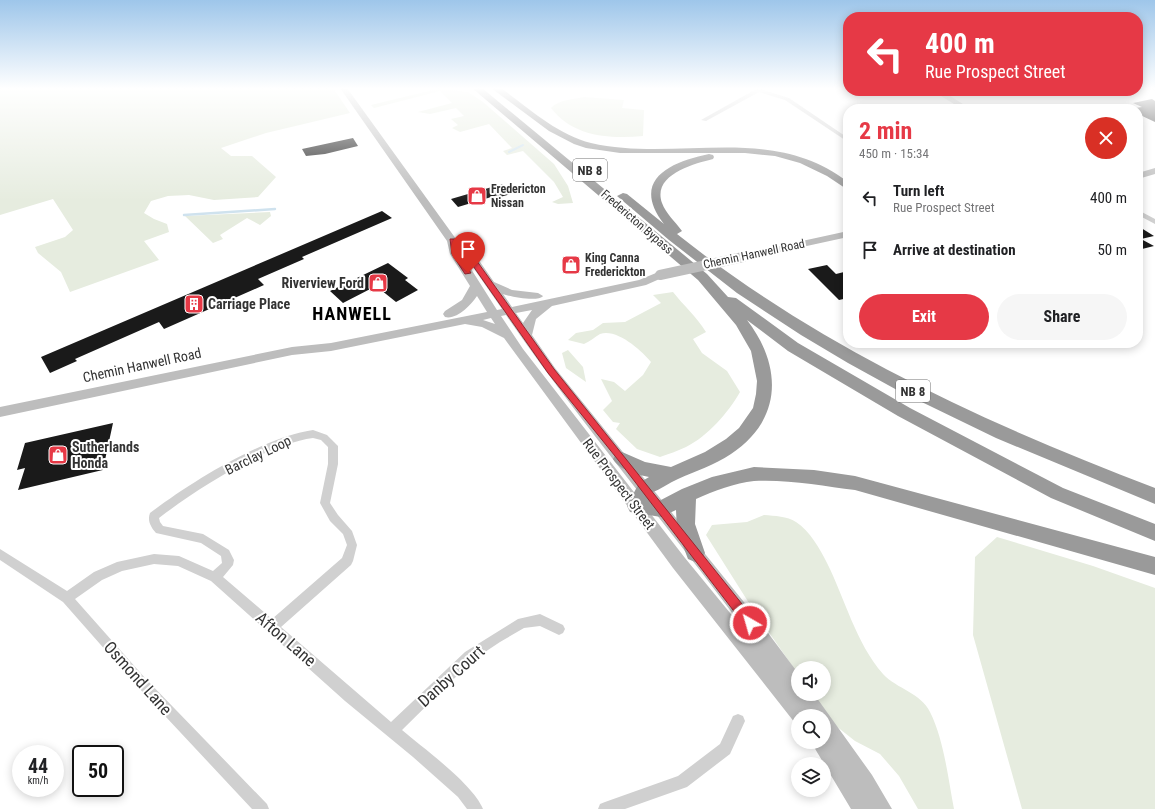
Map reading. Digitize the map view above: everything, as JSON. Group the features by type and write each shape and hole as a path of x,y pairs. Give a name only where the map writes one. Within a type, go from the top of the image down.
{"highway":[{"name":"Fredericton Bypass","path":"521,126 705,280"},
{"name":"Fredericton Bypass","path":"539,126 603,180"},
{"path":"549,126 567,138 589,146 617,150 739,150 773,153 814,165 831,174 843,183"},
{"path":"689,251 663,215 655,194 664,178 687,162 729,155 761,156 794,164 824,177 843,190"},
{"name":"Fredericton Bypass","path":"615,190 689,251"},
{"name":"NB 8","path":"689,251 760,302 818,339 877,372 935,402 1009,437 1155,496"},
{"path":"705,280 750,335 760,356 766,376 765,397 758,414 747,431 732,445 711,457 671,474 645,488 636,506 660,509 688,494 718,482 754,474 814,477 855,483 1155,566"},
{"name":"NB 8","path":"705,280 794,347 856,385 1057,493 1155,533"},
{"path":"622,459 642,469 671,474"},
{"path":"688,494 684,507 684,524 695,553"}],"main road":[{"name":"Rue Prospect Street","path":"370,126 452,241 467,252 551,371 645,488 791,679"},
{"name":"Chemin Hanwell Road","path":"0,412 292,351 331,347 454,317 505,307 538,296 637,276 660,275 843,235"},
{"name":"Rue Prospect Street","path":"452,241 455,254 507,335 679,563 796,709"},
{"name":"Chemin Hanwell Road","path":"505,307 554,302 642,283 660,275"},
{"path":"489,283 510,293 538,296"},
{"path":"476,285 474,293 454,317 485,324 507,335"},
{"path":"526,336 526,325 530,318 540,309 554,302"},
{"path":"831,733 882,809"},
{"path":"825,749 864,809"}],"street":[{"path":"828,126 843,136"},
{"path":"1143,215 1155,222"},
{"name":"Barclay Loop","path":"215,577 227,565 228,560 225,553 203,539 160,530 155,524 154,516 166,505 250,457 293,437 312,434 326,438 333,446 333,464 325,502 334,518 347,531 352,545 347,561 272,627"},
{"name":"Osmond Lane","path":"2,558 67,598 141,682 262,809"},
{"name":"Afton Lane","path":"67,598 98,576 121,566 154,559 179,561 215,577 350,696 392,730 463,792 476,809"},
{"name":"Danby Court","path":"392,730 469,656 496,638 522,623 540,620 559,630"},
{"path":"605,809 682,782 725,749 738,720"}],"shaded area":[{"path":"0,126 296,126 266,133 221,148 231,156 252,156 276,177 258,197 214,200 189,195 168,196 151,201 144,213 167,224 169,232 144,241 159,260 70,292 61,272 38,253 35,247 65,237 73,230 53,199 0,215"},
{"path":"456,126 483,126 460,132 452,128"},
{"path":"491,126 510,126 554,164 568,186 573,203 558,204 552,202 563,197 554,182 523,151 507,155 503,151 512,148"},
{"path":"572,126 643,126 643,136 630,137 605,136 581,130"},
{"path":"270,212 271,216 260,225 247,218 220,235 223,239 213,243 185,216"},
{"path":"673,292 706,332 693,339 702,353 727,371 740,392 730,408 702,437 686,447 660,457 637,449 616,429 620,423 613,422 603,410 612,401 601,379 614,382 625,391 643,375 651,362 642,352 621,337 614,334 600,334 584,344 568,340 576,333 593,330 603,323 625,322 661,303 653,295"},
{"path":"568,350 583,367 586,382 566,368 562,353"},
{"path":"764,515 792,520 806,530 818,546 865,649 883,674 895,684 921,700 930,712 942,747 954,809 918,809 899,776 880,754 855,741 831,722 831,709 822,709 817,701 831,701 831,661 791,661 791,664 754,611 706,535 712,525 747,522"},
{"path":"997,537 1093,566 1155,588 1155,809 1022,809 973,635 975,557"}],"building":[{"path":"353,138 358,146 325,154 306,156 302,149"},
{"name":"Fredericton Nissan","path":"502,184 511,194 500,197 498,195 458,207 451,199"},
{"name":"Carriage Place","path":"382,211 392,218 302,257 304,259 258,279 264,285 164,329 159,322 75,359 77,361 50,373 41,357"},
{"path":"1143,229 1154,236 1143,239"},
{"path":"1143,240 1154,246 1143,249"},
{"name":"Riverview Ford","path":"388,263 408,278 405,280 418,290 396,302 376,286 343,303 330,291"},
{"path":"827,265 836,274 843,272 843,299 839,300 808,269"},
{"name":"Sutherlands Honda","path":"113,423 105,460 108,459 107,469 18,490 25,468 17,470 25,443"}],"waterway":[{"path":"509,152 523,145"},
{"path":"184,215 275,209"}],"place":[{"name":"Fredericton Nissan","path":"477,196"},
{"name":"King Canna Frederickton","path":"571,265"},
{"name":"Riverview Ford","path":"378,283"},
{"name":"Carriage Place","path":"194,304"},
{"name":"Sutherlands Honda","path":"58,455"}],"district":[{"name":"HANWELL","path":"352,314"}],"route":[{"path":"468,273 455,254 452,241 467,252 551,371 750,623"}]}
